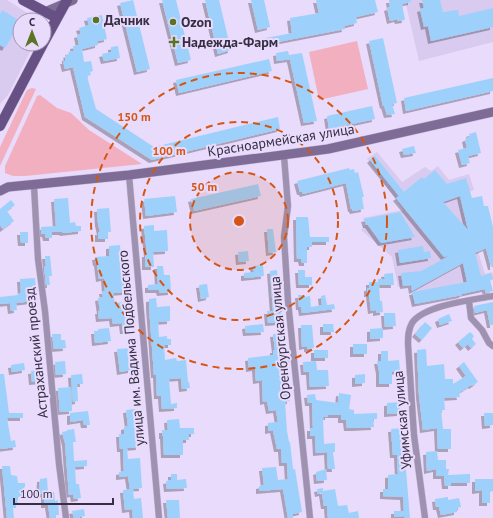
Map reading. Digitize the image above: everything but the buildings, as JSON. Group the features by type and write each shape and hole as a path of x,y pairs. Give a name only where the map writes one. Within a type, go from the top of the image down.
{"main road":[{"path":"23,0 45,12"},
{"path":"52,28 69,1"},
{"path":"52,16 57,18"},
{"path":"0,126 39,52"}],"street":[{"path":"45,12 69,1"},
{"name":"Красноармейская улица","path":"3,187 34,186 284,156 328,149 493,112"},
{"name":"Оренбургская улица","path":"284,156 288,206 284,237 288,301 310,518"},
{"name":"улица им. Вадима Подбельского","path":"128,175 159,518"},
{"name":"Астраханский проезд","path":"34,186 38,259 45,311 59,464 66,518"},
{"path":"493,296 469,301 470,318 482,330 493,346"},
{"name":"Уфимская улица","path":"425,518 414,435 408,344 409,332 414,321 422,314 436,308 469,301"}],"shaded area":[{"path":"0,0 7,0 26,12 12,12 12,52 30,52 8,95 0,104"},
{"path":"405,0 493,0 493,42 419,61"},
{"path":"357,41 368,89 319,100 309,52"},
{"path":"32,88 36,89 0,166 0,147 27,90"},
{"path":"40,95 57,108 71,113 89,130 142,164 25,176 13,176 5,173 5,166 37,96"},
{"path":"377,152 402,182 425,167 431,171 438,166 449,180 469,174 474,190 469,192 478,252 485,274 492,272 493,276 493,280 481,283 483,290 413,305 410,285 398,287 392,257 361,230 365,225 363,218 403,210 367,159"}],"place":[{"name":"Дачник","path":"96,20"},
{"name":"Ozon","path":"173,22"},
{"name":"Надежда-Фарм","path":"174,42"}]}
